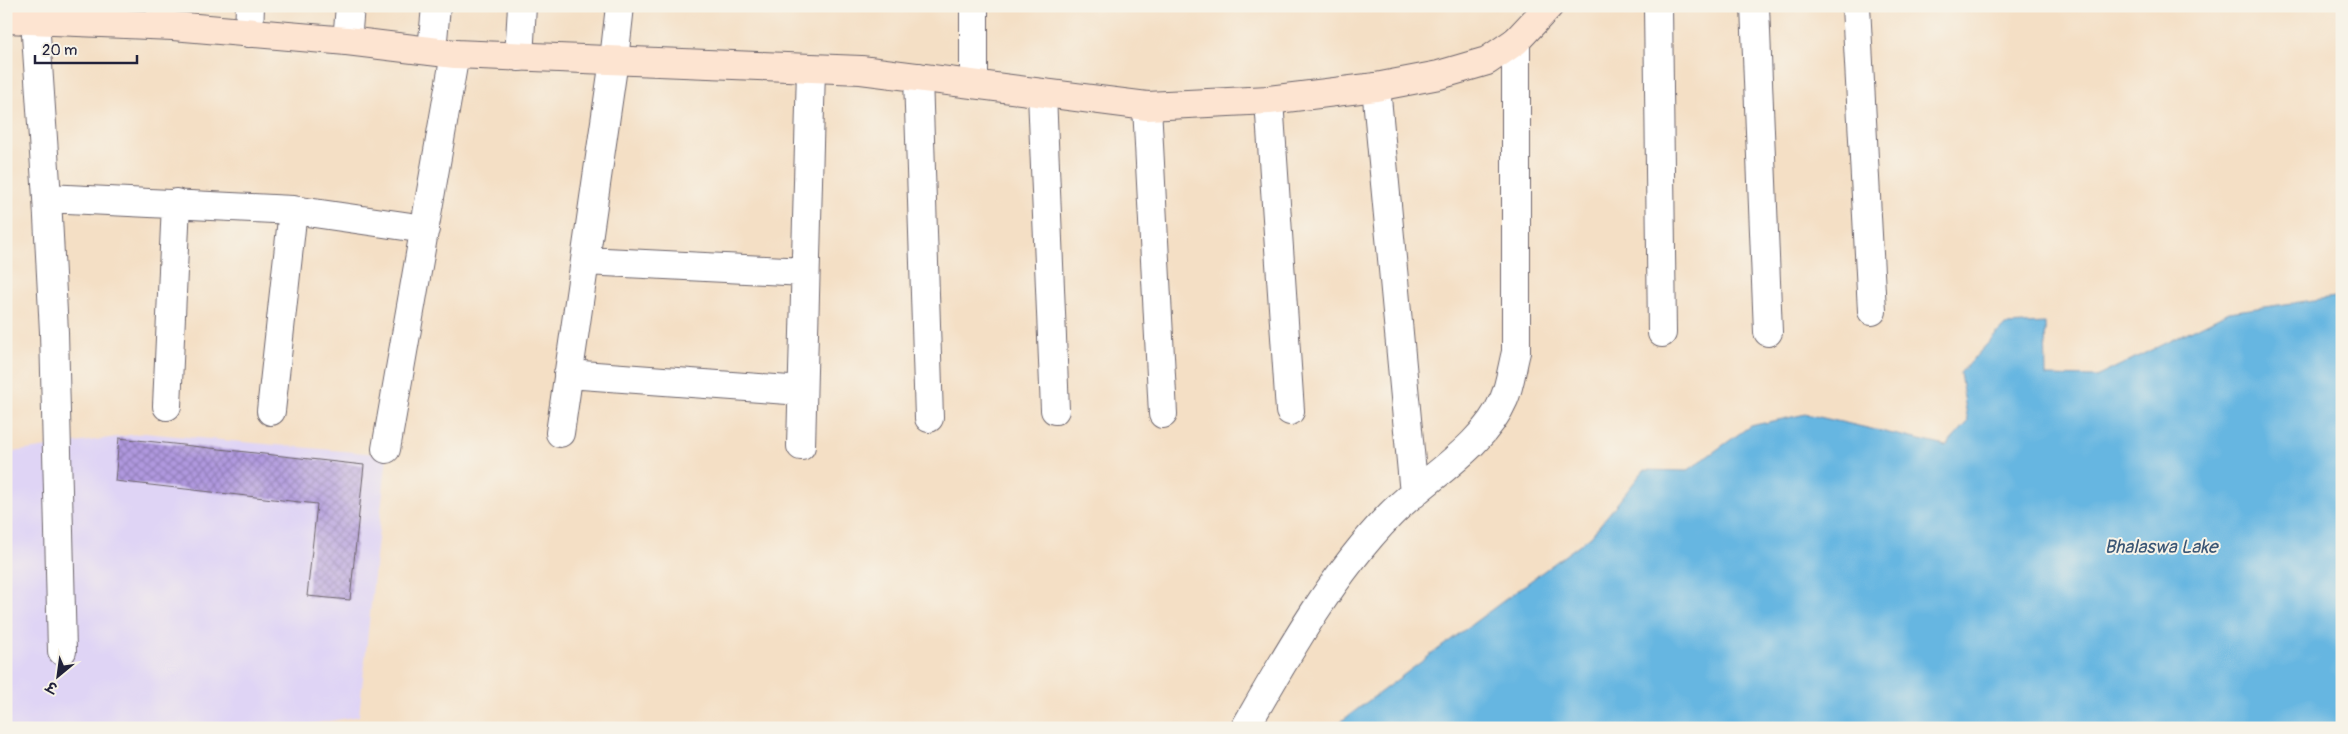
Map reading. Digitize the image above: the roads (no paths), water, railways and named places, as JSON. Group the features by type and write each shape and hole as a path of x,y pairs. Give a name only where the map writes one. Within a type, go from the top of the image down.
{"street":[{"path":"249,33 250,6"},
{"path":"347,42 350,6"},
{"path":"386,449 425,229 444,53 436,6"},
{"path":"519,57 522,6"},
{"path":"560,433 614,60 620,6"},
{"path":"974,6 974,83"},
{"path":"6,19 173,26 444,53 861,70 1146,106 1269,100 1376,87 1439,75 1487,61 1516,41 1549,6"},
{"path":"1658,6 1662,333"},
{"path":"1755,6 1768,332"},
{"path":"1856,6 1872,311"},
{"path":"35,20 54,332 62,651"},
{"path":"1245,728 1293,643 1343,572 1390,515 1480,436 1504,400 1516,352 1516,41"},
{"path":"801,446 811,69"},
{"path":"918,77 929,418"},
{"path":"1376,87 1414,494"},
{"path":"1042,94 1055,410"},
{"path":"1269,100 1290,411"},
{"path":"1146,106 1163,414"},
{"path":"47,198 292,210 425,229"},
{"path":"167,406 176,203"},
{"path":"270,411 292,210"},
{"path":"585,261 805,272"},
{"path":"568,374 802,391"}],"water":[{"name":"Bhalaswa Lake","path":"2342,296 2342,728 1332,728 1591,536 1644,470 1687,471 1750,426 1806,414 1946,446 1968,422 1960,373 2005,325 2045,323 2046,376 2096,377 2229,312"}]}
